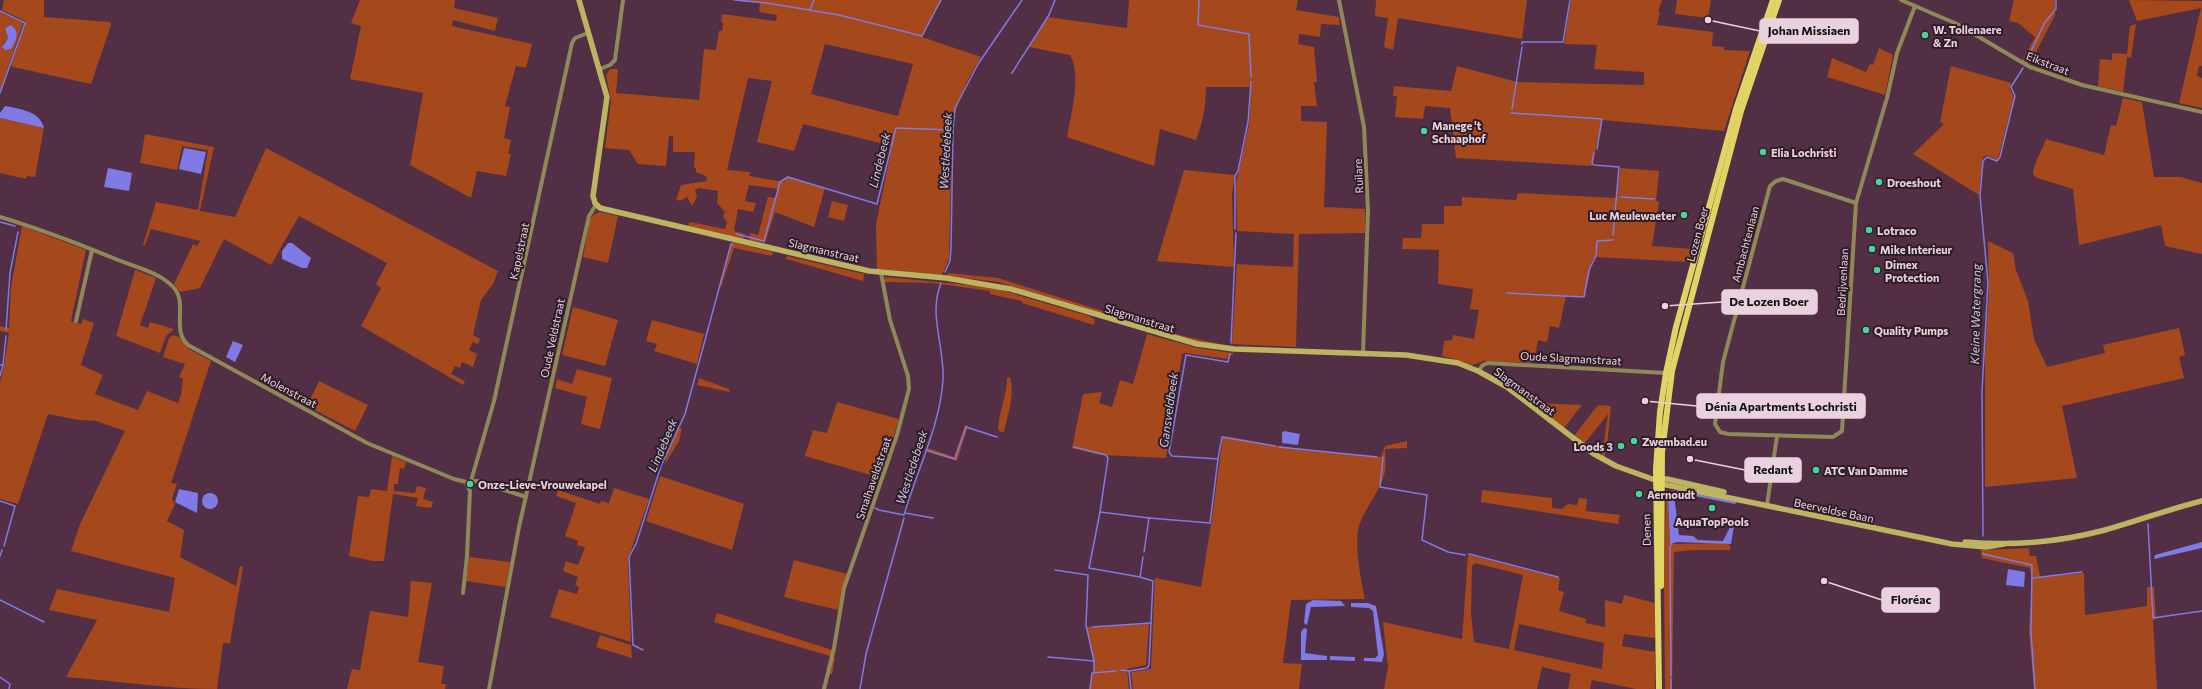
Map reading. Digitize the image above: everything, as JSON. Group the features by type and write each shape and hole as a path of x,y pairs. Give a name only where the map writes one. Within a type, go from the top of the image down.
{"main road":[{"path":"579,0 607,97 593,196 596,205"},
{"name":"Lozen Boer","path":"1666,374 1676,327 1736,109 1773,0"},
{"name":"Lozen Boer","path":"1662,481 1663,445 1667,402 1682,329 1741,111 1779,0"},
{"name":"Slagmanstraat","path":"596,205 610,210 881,273 946,278 1005,288 1197,344 1234,349 1363,353 1429,357 1458,363 1478,371 1507,387 1594,454 1621,468 1662,481"},
{"name":"Denen","path":"1659,689 1656,480 1658,436 1666,374"},
{"name":"Denen","path":"1659,615 1662,578 1662,481"},
{"name":"Beerveldse Baan","path":"1662,481 1947,539 2004,544 2039,542 2095,533 2202,501"}],"street":[{"path":"600,69 610,65 615,60 623,0"},
{"name":"Ruilare","path":"1339,0 1364,127 1368,210 1363,353"},
{"name":"Eikstraat","path":"1901,0 1957,24 2030,67 2082,85 2202,112"},
{"name":"Bedrijvenlaan","path":"1777,436 1833,437 1842,431 1856,203 1887,98 1897,53 1915,6"},
{"name":"Kapelstraat","path":"463,594 467,556 470,491 468,482 494,401 572,43 575,38 588,34"},
{"name":"Ambachtenlaan","path":"1777,436 1723,434 1716,428 1715,424 1723,362 1770,186 1776,181 1783,179 1856,203"},
{"name":"Oude Veldstraat","path":"489,689 519,526 589,216 596,205"},
{"name":"Molenstraat","path":"0,217 92,250 160,277 171,285 179,295 181,337 188,345 367,443 454,479 468,482 478,481 526,497"},
{"path":"76,321 92,250"},
{"name":"Smalhaveldstraat","path":"824,689 844,588 897,435 909,389 908,376 890,320 881,273"},
{"name":"Oude Slagmanstraat","path":"1478,371 1483,365 1488,363 1666,374"},
{"path":"1768,503 1777,436"}],"shaded area":[{"path":"4,0 44,0 44,17 110,22 111,25 91,84 13,67 11,65 25,21 2,10"},
{"path":"360,0 455,0 454,8 498,18 495,31 453,20 452,26 532,44 526,68 516,66 505,106 510,107 504,138 511,140 508,154 511,154 506,176 477,171 471,198 410,165 423,93 350,79 361,26 351,23"},
{"path":"729,0 941,0 922,37 981,57 963,91 956,109 952,128 949,259 942,275 877,270 876,224 892,146 803,124 794,151 757,142 772,81 748,78 727,170 750,172 749,176 784,182 787,176 825,188 814,227 775,212 765,243 749,240 750,233 758,235 768,197 775,198 778,189 749,185 745,201 756,203 753,212 738,209 734,231 745,234 743,239 688,226 690,222 725,229 727,222 723,217 725,212 717,203 718,191 698,188 695,190 697,197 692,206 687,197 680,201 676,199 681,185 707,181 706,176 696,172 696,168 694,168 695,152 673,152 673,136 669,136 666,166 638,164 629,150 605,148 611,100 606,75 610,69 618,69 616,93 699,100 704,49 716,50 719,31 722,31 722,14 776,21 777,15 759,12 760,3","holes":["825,44 913,64 898,116 811,94"]},
{"path":"1129,0 1298,0 1296,10 1339,17 1340,25 1321,24 1320,37 1299,34 1298,44 1314,47 1317,82 1314,82 1317,106 1301,106 1301,121 1327,122 1324,207 1365,209 1365,233 1299,234 1296,347 1232,344 1237,264 1293,267 1294,234 1237,231 1236,183 1249,125 1251,87 1206,87 1204,114 1196,140 1160,129 1154,166 1067,137 1073,106 1075,84 1075,74 1070,55 1029,47 1047,17 1127,28"},
{"path":"1376,0 1527,0 1522,39 1398,18 1393,50 1384,47 1388,18 1375,16"},
{"path":"1571,0 1662,0 1658,12 1660,12 1657,25 1713,32 1712,46 1724,47 1724,50 1750,51 1724,131 1602,120 1592,166 1456,158 1450,108 1425,106 1423,119 1395,117 1397,96 1393,96 1394,86 1451,91 1457,66 1517,82 1644,85 1644,72 1594,69 1597,45 1564,44"},
{"path":"1677,0 1711,0 1708,18 1675,14"},
{"path":"2014,0 2055,0 2055,15 2030,64 2022,61 2035,37 2018,23 2009,21"},
{"path":"2129,0 2202,1 2202,66 2199,66 2197,76 2202,78 2202,108 2179,103 2201,8 2137,21"},
{"path":"0,12 23,23 0,91","holes":["12,26 16,35 13,46 2,45 8,38 5,28"]},
{"path":"2136,24 2131,58 2127,57 2123,92 2098,86 2100,59 2112,60 2112,53 2127,54 2130,26"},
{"path":"11,25 16,30 17,36 11,49 5,50 2,47 8,38 5,28"},
{"path":"1879,48 1893,55 1885,95 1827,77 1832,58 1866,72 1870,64 1873,65"},
{"path":"1951,66 2011,83 2010,89 2014,97 1999,156 1997,160 1987,155 1983,157 1979,195 1913,154 1944,124 1940,122"},
{"path":"2123,98 2142,102 2154,177 2180,177 2202,183 2202,254 2165,246 2161,225 2079,245 2073,189 2037,178 2033,174 2036,160 2046,139 2104,155 2111,125 2116,126"},
{"path":"5,106 34,114 42,122 44,128 0,118 0,113"},
{"path":"0,118 44,128 35,177 27,176 26,179 0,173"},
{"path":"145,134 214,147 200,211 235,217 266,148 498,271 493,284 481,300 473,335 480,339 478,344 473,342 469,350 477,354 473,367 462,362 460,368 455,366 451,374 465,381 463,385 361,326 381,288 376,284 387,263 299,216 271,265 224,239 200,288 180,292 174,284 193,244 197,246 200,241 151,229 145,245 143,245 156,202 198,210 208,150 182,146 177,170 140,163"},
{"path":"184,148 206,152 201,174 179,169"},
{"path":"108,168 132,173 129,191 104,187"},
{"path":"1620,168 1659,171 1656,201 1659,202 1652,246 1692,249 1689,262 1596,257 1593,259 1584,297 1566,296 1559,328 1550,326 1547,342 1538,340 1534,363 1484,361 1472,365 1442,356 1444,341 1452,340 1453,335 1474,339 1479,310 1470,309 1473,289 1438,284 1439,250 1402,249 1403,238 1421,238 1422,224 1444,224 1444,206 1462,206 1462,197 1516,200 1518,193 1617,198"},
{"path":"1184,170 1235,175 1232,194 1234,267 1157,261"},
{"path":"832,201 848,205 844,221 828,217"},
{"path":"600,212 618,216 608,263 583,257 590,219 593,215"},
{"path":"22,226 86,250 71,321 81,324 83,319 94,323 81,365 103,375 95,394 138,410 147,391 178,403 181,395 183,379 179,377 185,364 163,357 169,338 173,335 179,337 189,349 211,361 171,483 177,484 172,499 175,504 167,521 184,530 180,557 236,586 240,566 243,567 230,643 223,643 217,689 198,689 66,677 97,620 49,610 57,589 169,612 175,578 71,551 80,524 125,431 96,421 79,420 48,414 18,504 0,499 0,382 9,333 0,331 0,326 9,328 11,287"},
{"path":"1988,241 2013,253 2016,270 2028,301 2034,339 2047,367 2105,353 2103,345 2179,328 2185,355 2179,357 2184,378 2062,406 2077,478 1985,487 1985,352 1989,290"},
{"path":"732,242 773,252 772,256 734,248 721,287 719,286"},
{"path":"288,243 292,243 311,258 307,268 302,268 282,259 282,251"},
{"path":"787,256 864,274 863,281 786,259"},
{"path":"135,270 156,278 140,325 148,328 150,322 174,329 166,336 160,353 116,336"},
{"path":"948,273 998,278 1179,335 1229,346 1196,342 998,282 947,276"},
{"path":"885,277 991,287 1089,316 1095,320 1094,325 1022,303 1022,301 990,294 990,291 933,283 884,282"},
{"path":"573,307 618,320 605,366 562,355"},
{"path":"652,320 704,334 697,364 654,351 657,344 646,341"},
{"path":"1147,334 1198,348 1233,353 1233,355 1229,355 1227,359 1185,353 1182,354 1166,458 1101,455 1072,448 1083,394 1102,392 1099,403 1112,407 1120,380 1133,384"},
{"path":"233,341 243,345 235,362 226,357"},
{"path":"577,369 612,378 600,429 581,424 587,397 555,388 557,379 572,384"},
{"path":"1010,377 1012,391 1010,404 1004,432 1001,432 998,429 1006,391 1007,378"},
{"path":"699,378 729,389 730,392 697,385"},
{"path":"319,381 368,405 355,431 307,406"},
{"path":"837,402 899,419 881,478 805,456 813,430 827,433"},
{"path":"1537,403 1582,405 1564,428 1535,405"},
{"path":"1598,405 1611,406 1607,446 1604,458 1602,456 1608,414 1584,444 1574,436"},
{"path":"965,425 968,426 957,461 927,452 928,448 954,457"},
{"path":"678,428 682,428 679,441 665,464 667,450"},
{"path":"1284,431 1300,434 1298,445 1282,443 1282,433"},
{"path":"1223,436 1303,450 1381,457 1385,446 1407,441 1407,448 1385,449 1385,468 1381,485 1365,512 1359,526 1357,542 1360,573 1365,599 1291,600 1283,663 1302,664 1299,689 1133,689 1131,672 1151,669 1155,578 1201,587"},
{"path":"392,456 406,462 404,469 400,468 398,484 394,484 394,491 415,493 417,486 426,488 423,499 433,502 431,508 416,506 418,498 393,494 384,561 373,561 349,556 358,496 369,497 371,489 387,491"},
{"path":"660,476 744,504 732,550 646,521"},
{"path":"614,488 649,499 628,559 631,642 550,617 559,589 577,594 579,587 575,585 578,577 563,571 566,561 578,565 585,547 577,545 578,541 565,536 576,503 556,496 558,490 600,504 601,501 609,503"},
{"path":"179,489 198,493 197,513 175,502"},
{"path":"1676,489 1668,499 1670,544 1724,543 1730,545 1730,550 1693,550 1674,552 1672,689 1665,689 1664,581 1666,497 1668,492"},
{"path":"1482,490 1552,498 1552,508 1562,509 1568,504 1577,505 1579,498 1587,499 1586,511 1620,515 1618,524 1481,502"},
{"path":"1678,490 1737,502 1735,504 1679,493 1674,495 1679,535 1693,536 1698,540 1723,541 1731,525 1734,526 1731,544 1677,542 1670,544 1668,499"},
{"path":"207,493 213,493 218,498 216,507 213,509 207,509 202,504 202,498"},
{"path":"2202,542 2202,548 2154,559 2155,555"},
{"path":"2029,548 2030,556 2036,556 2040,577 2084,573 2085,615 2147,606 2147,587 2154,587 2156,619 2153,620 2157,689 2034,689 2029,631 2032,580 2030,568 1982,558 1981,550"},
{"path":"1468,555 1560,578 1558,590 1564,592 1559,611 1586,619 1585,623 1605,627 1605,600 1622,604 1624,595 1655,603 1655,638 1624,634 1622,646 1655,652 1655,689 1636,689 1592,680 1590,689 1568,689 1571,674 1542,667 1537,689 1384,689 1388,667 1383,622 1462,639","holes":["1475,563 1523,575 1509,649 1474,642 1471,613 1472,566","1519,624 1604,643 1602,669 1514,650"]},
{"path":"469,557 510,562 506,587 466,581"},
{"path":"794,560 847,574 838,610 784,597"},
{"path":"2008,569 2025,572 2024,587 2006,585"},
{"path":"411,581 432,583 418,662 444,666 441,684 446,684 445,689 347,689 352,669 360,670 370,611 408,617"},
{"path":"1313,600 1341,601 1345,606 1311,607 1307,625 1304,623 1306,604"},
{"path":"1351,603 1368,603 1376,606 1384,654 1382,662 1364,661 1364,658 1375,658 1378,655 1373,611 1369,608 1351,607"},
{"path":"717,613 832,650 831,657 835,658 832,674 826,674 830,656 714,622"},
{"path":"1149,624 1146,665 1127,669 1129,689 1089,689 1094,665 1087,627"},
{"path":"1304,628 1307,629 1305,653 1327,656 1327,660 1301,660 1301,632"},
{"path":"600,635 631,645 632,658 596,647"},
{"path":"1330,656 1355,657 1355,661 1330,660"}],"waterway":[{"path":"735,0 767,3 839,15 922,36 941,0"},
{"path":"810,10 814,0"},
{"name":"Lindebeek","path":"945,272 950,261 951,248 953,130 955,108 978,64 1022,0"},
{"path":"1012,73 1049,15 1055,0"},
{"name":"Gansveldbeek","path":"1199,0 1198,25 1249,34 1251,77"},
{"path":"1522,44 1522,42 1563,42 1570,0"},
{"name":"Kleine Watergrang","path":"2026,62 2045,22 2056,9 2056,0"},
{"path":"0,11 25,23 0,93"},
{"path":"1512,109 1522,47"},
{"name":"Kleine Watergrang","path":"1983,536 1982,391 1988,283 1980,196 1983,161 1987,157 1997,161 2000,157 2015,96 2011,87 2023,68"},
{"name":"Gansveldbeek","path":"1235,229 1235,176 1238,171 1248,122 1251,82"},
{"path":"1511,113 1602,119 1597,149"},
{"name":"Lindebeek","path":"736,234 764,241 780,182 788,177 877,204 896,128 953,130"},
{"path":"1594,153 1592,163 1594,165 1619,167 1613,235"},
{"path":"1621,197 1654,199"},
{"path":"0,222 15,226"},
{"path":"6,330 10,273 18,232"},
{"name":"Gansveldbeek","path":"1231,343 1236,233"},
{"path":"1507,293 1584,297 1589,270 1596,256 1597,241 1613,240"},
{"name":"Lindebeek","path":"643,650 633,645 629,557 636,544 661,466 685,414 731,244 733,245"},
{"name":"Westledebeek","path":"875,508 904,515 933,431 941,397 943,380 942,355 936,319 937,295 941,283"},
{"path":"3,365 6,336"},
{"name":"Gansveldbeek","path":"1144,552 1149,518 1210,523 1218,459 1172,456 1169,452 1186,355 1228,362 1230,354"},
{"path":"0,365 3,365 0,376"},
{"path":"926,450 955,459 966,427 997,437"},
{"path":"1218,459 1222,437 1275,446"},
{"path":"1074,447 1106,455 1108,458 1100,512 1089,568 1140,577"},
{"path":"1279,447 1377,457"},
{"path":"1383,457 1380,487 1427,495 1422,540 1448,552 1465,555"},
{"path":"1671,496 1675,492"},
{"path":"0,501 15,506 4,546"},
{"path":"1100,512 1149,518"},
{"path":"905,513 933,518"},
{"name":"Westledebeek","path":"860,689 866,654 904,518"},
{"path":"2148,524 2153,618 2202,611"},
{"path":"1671,676 1670,547 1672,543"},
{"path":"0,556 2,550"},
{"name":"Kleine Watergrang","path":"1983,553 2032,565 2031,632 2035,689"},
{"path":"1469,554 1558,577"},
{"name":"Gansveldbeek","path":"1131,689 1129,671 1147,668 1149,665 1153,581 1140,577 1143,557"},
{"path":"1055,570 1088,575 1086,625 1094,661"},
{"path":"2033,578 2082,572"},
{"path":"0,600 44,622"},
{"path":"1092,627 1151,623"},
{"path":"1048,657 1094,661 1094,673"},
{"path":"1121,670 1129,671"},
{"path":"1090,689 1092,673 1116,671"},
{"path":"0,677 10,684 9,689"},
{"path":"1671,679 1671,689"}],"place":[{"name":"Johan Missiaen","path":"1708,20"},
{"name":"W. Tollenaere & Zn","path":"1925,35"},
{"name":"Manege 't Schaaphof","path":"1424,131"},
{"name":"Elia Lochristi","path":"1763,152"},
{"name":"Droeshout","path":"1879,182"},
{"name":"Luc Meulewaeter","path":"1684,215"},
{"name":"Lotraco","path":"1869,230"},
{"name":"Mike Interieur","path":"1872,249"},
{"name":"Dimex Protection","path":"1877,270"},
{"name":"De Lozen Boer","path":"1665,306"},
{"name":"Quality Pumps","path":"1866,330"},
{"name":"Dénia Apartments Lochristi","path":"1645,401"},
{"name":"Zwembad.eu","path":"1634,441"},
{"name":"Loods 3","path":"1621,446"},
{"name":"Redant","path":"1690,459"},
{"name":"ATC Van Damme","path":"1816,470"},
{"name":"Onze-Lieve-Vrouwekapel","path":"470,484"},
{"name":"Aernoudt","path":"1639,494"},
{"name":"AquaTopPools","path":"1712,508"},
{"name":"Floréac","path":"1824,581"}]}
